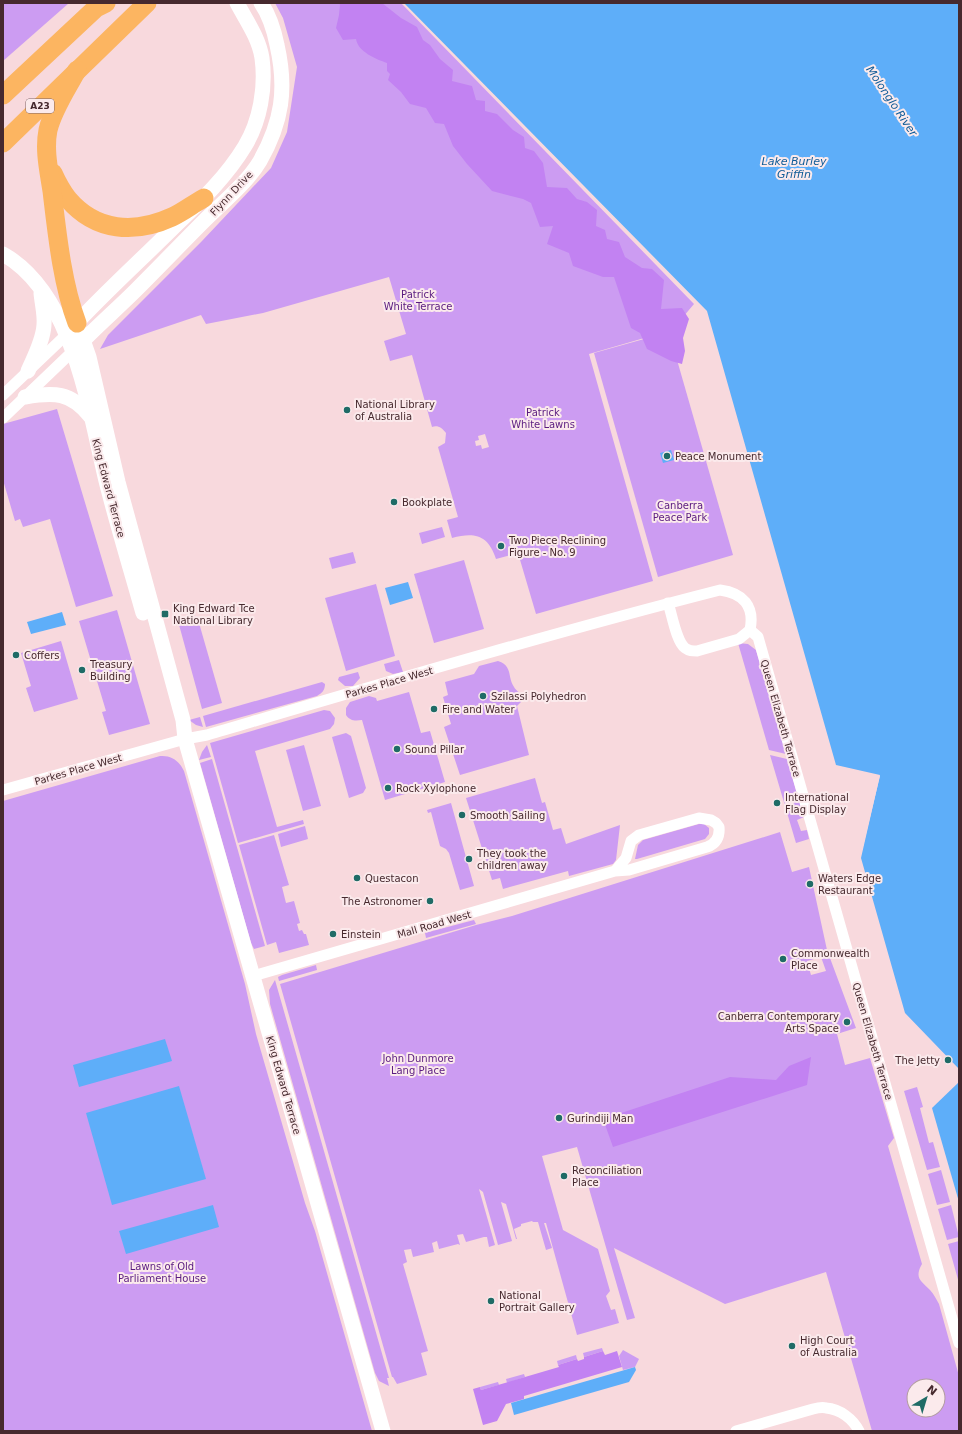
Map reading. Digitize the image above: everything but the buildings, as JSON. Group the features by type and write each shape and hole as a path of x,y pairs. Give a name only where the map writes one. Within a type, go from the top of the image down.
{"highway":[{"path":"3,95 96,8 106,3"},
{"name":"A23","path":"3,143 147,3"},
{"path":"75,333 56,222 46,145 51,121 77,70"},
{"path":"48,162 68,198 79,210 92,219 106,225 135,228 153,224 172,217 204,198"}],"main road":[{"name":"Flynn Drive","path":"75,333 204,198 245,146 255,125 261,103 263,80 261,57 254,35 237,3"},
{"name":"Flynn Drive","path":"75,333 136,290 242,184 262,157 278,120 282,97 282,75 275,32 261,3"},
{"name":"King Edward Terrace","path":"3,254 23,268 40,288 52,308 75,333 89,357 118,482 182,720 185,739 382,1431"},
{"path":"28,371 40,343 44,326 40,288"},
{"name":"King Edward Terrace","path":"75,333 73,351 91,417 107,485 173,723 185,739"},
{"path":"25,397 44,394 65,396 77,403 91,417"}],"street":[{"path":"3,396 28,371 75,333"},
{"path":"3,418 73,351"},
{"name":"Parkes Place West","path":"3,790 185,739 206,735 421,672 720,590 738,594 744,600 750,609 752,620 750,630"},
{"path":"668,604 680,642 686,649 691,651 697,651 739,639 750,630"},
{"name":"Queen Elizabeth Terrace","path":"750,630 758,637 959,1343"},
{"name":"Mall Road West","path":"253,976 615,871 629,870 710,846 718,838 720,832 719,827 711,820 699,818 638,835 632,841 626,858 615,871"},
{"path":"736,1431 826,1407 842,1412 856,1425 859,1431"}],"green space":[{"path":"3,3 69,3 3,61"},
{"path":"275,3 401,3 694,304 672,330 589,354 653,581 536,614 518,553 496,559 489,545 480,537 467,535 452,538 447,520 458,517 438,447 445,443 446,433 440,427 432,427 412,355 390,361 384,341 406,334 389,277 263,313 206,324 201,315 100,349 108,335 202,241 271,168 287,132 297,67 283,18","holes":["485,434 489,447 482,449 481,445 476,446 475,441 479,440 478,436"]},
{"name":"Canberra Peace Park","path":"669,332 733,555 658,577 594,353"},
{"path":"57,409 113,596 76,607 50,519 23,527 20,519 15,521 3,480 3,424"},
{"path":"442,527 445,537 422,544 419,533"},
{"path":"353,552 356,563 332,569 329,558"},
{"path":"464,560 484,629 434,643 414,574"},
{"path":"376,584 395,656 346,671 325,598"},
{"path":"117,610 150,724 109,735 102,712 106,711 79,621"},
{"path":"197,616 222,703 202,709 178,621"},
{"path":"61,641 78,699 34,712 26,688 31,686 21,653"},
{"path":"738,643 748,644 756,650 786,754 769,750"},
{"path":"399,660 403,672 393,674 386,671 384,664"},
{"path":"498,661 506,666 514,687 525,698 517,706 529,755 460,775 444,727 451,724 443,697 448,695 445,682 474,674 479,666"},
{"path":"358,672 360,678 353,686 345,686 338,680 339,677"},
{"path":"322,682 325,684 324,688 317,696 206,727 203,716"},
{"path":"409,692 421,733 430,731 445,782 385,800 362,720 349,718 346,715 346,708 350,702 369,696 376,698 377,701"},
{"path":"324,710 330,711 335,718 334,724 330,729 255,751 277,827 303,820 304,824 238,843 210,743"},
{"path":"200,717 203,727 196,725 189,720"},
{"path":"346,733 351,736 366,788 363,793 349,798 332,737"},
{"path":"207,745 211,757 199,760 202,752"},
{"path":"304,745 321,806 303,811 286,750"},
{"path":"770,755 787,759 804,817 797,820 801,831 807,830 809,839 796,843"},
{"name":"Lawns of Old Parliament House","path":"160,756 175,759 184,771 245,984 256,1034 305,1203 315,1231 372,1431 3,1431 3,801"},
{"path":"212,759 265,946 254,949 251,943 200,763"},
{"path":"535,778 542,803 545,802 553,830 561,828 566,844 620,825 616,860 613,864 569,876 568,871 503,889 500,878 492,880 466,798"},
{"path":"451,803 474,886 460,890 449,853 446,849 440,846 431,812 428,813 427,810"},
{"path":"699,824 704,824 709,828 709,834 705,839 635,859 638,845 643,840"},
{"path":"305,826 308,839 281,847 278,834"},
{"name":"John Dunmore Lang Place","path":"780,832 792,872 809,867 827,950 856,1028 837,1034 845,1065 870,1058 894,1138 888,1146 922,1264 919,1276 921,1282 933,1293 939,1304 959,1376 959,1431 872,1431 826,1272 725,1304 614,1248 635,1318 627,1320 577,1147 542,1156 563,1230 598,1249 610,1291 606,1296 611,1310 615,1309 619,1323 577,1335 546,1223 544,1223 552,1248 546,1250 538,1222 532,1221 521,1224 521,1226 514,1229 516,1239 506,1204 501,1202 512,1241 498,1245 483,1192 479,1189 495,1245 489,1247 487,1237 466,1242 463,1234 457,1235 460,1245 458,1244 439,1249 437,1241 432,1243 434,1252 413,1257 411,1249 404,1250 407,1262 403,1264 428,1351 421,1353 427,1375 397,1384 392,1377 280,984 476,925 512,916","holes":["821,957 826,971 811,975 807,961"]},
{"path":"274,835 289,885 282,887 286,903 294,901 300,923 297,924 299,931 302,930 304,934 306,934 309,945 279,953 276,942 267,945 239,845"},
{"path":"474,920 476,924 426,938 425,933"},
{"path":"316,965 317,970 279,981 278,977 282,975"},
{"path":"275,980 389,1378 387,1378 389,1386 379,1381 375,1373 270,1004 269,990"},
{"path":"917,1087 923,1107 920,1108 929,1143 933,1142 940,1167 927,1170 904,1091"},
{"path":"941,1170 950,1202 937,1205 928,1174"},
{"path":"951,1205 959,1237 947,1240 938,1209"},
{"path":"959,1241 959,1283 948,1244"},
{"path":"602,1348 603,1351 584,1357 583,1353"},
{"path":"623,1350 639,1359 635,1367 623,1370 619,1356"},
{"path":"576,1355 577,1359 558,1365 557,1361"},
{"path":"524,1374 525,1377 507,1383 506,1379"},
{"path":"498,1382 499,1385 481,1390 480,1387"}],"shaded area":[{"path":"339,3 382,3 401,18 417,27 423,40 430,45 440,59 453,70 452,81 472,86 476,100 485,101 485,111 497,114 513,130 524,137 525,148 534,151 543,163 547,187 567,188 577,199 587,202 597,210 596,226 605,230 607,239 619,242 625,257 642,268 652,269 664,280 661,309 682,308 689,319 683,338 685,351 682,364 671,361 647,349 640,333 631,328 614,277 603,277 573,266 569,253 547,244 553,226 540,227 531,203 523,199 492,191 467,164 453,146 444,124 435,123 426,108 410,104 401,92 388,80 390,74 387,71 387,63 373,57 360,48 356,39 343,40 336,28 339,15"},
{"path":"811,1057 807,1085 613,1147 603,1119 730,1077 776,1080 789,1066"},
{"path":"603,1351 605,1355 617,1351 622,1367 524,1396 524,1399 506,1404 497,1421 483,1425 473,1389 480,1387 481,1390 559,1367 558,1365 577,1359 578,1361 584,1359 584,1357"}],"water":[{"name":"Lake Burley Griffin","path":"404,3 959,3 959,1069 905,1013 861,858 880,775 836,765 707,311"},
{"path":"671,450 674,460 663,463 660,453"},
{"path":"408,582 413,598 390,605 385,588"},
{"path":"62,612 66,625 31,634 27,622"},
{"path":"165,1039 172,1061 79,1087 73,1065"},
{"path":"959,1082 959,1202 932,1108"},
{"path":"179,1086 206,1179 112,1205 86,1113"},
{"path":"213,1205 219,1227 126,1254 119,1231"},
{"path":"635,1367 636,1370 629,1382 514,1415 511,1403"}],"pier":[{"path":"834,765 880,776 860,859 859,857 878,776"}],"place":[{"name":"National Library of Australia","path":"347,410"},
{"name":"Peace Monument","path":"667,456"},
{"name":"Bookplate","path":"394,502"},
{"name":"Two Piece Reclining Figure - No. 9","path":"501,546"},
{"name":"King Edward Tce National Library","path":"165,614"},
{"name":"Coffers","path":"16,655"},
{"name":"Treasury Building","path":"82,670"},
{"name":"Szilassi Polyhedron","path":"483,696"},
{"name":"Fire and Water","path":"434,709"},
{"name":"Sound Pillar","path":"397,749"},
{"name":"Rock Xylophone","path":"388,788"},
{"name":"International Flag Display","path":"777,803"},
{"name":"Smooth Sailing","path":"462,815"},
{"name":"They took the children away","path":"469,859"},
{"name":"Questacon","path":"357,878"},
{"name":"Waters Edge Restaurant","path":"810,884"},
{"name":"The Astronomer","path":"430,901"},
{"name":"Einstein","path":"333,934"},
{"name":"Commonwealth Place","path":"783,959"},
{"name":"Canberra Contemporary Arts Space","path":"847,1022"},
{"name":"The Jetty","path":"948,1060"},
{"name":"Gurindiji Man","path":"559,1118"},
{"name":"Reconciliation Place","path":"564,1176"},
{"name":"National Portrait Gallery","path":"491,1301"},
{"name":"High Court of Australia","path":"792,1346"}],"water label":[{"name":"Molonglo River","path":"892,101"}],"park label":[{"name":"Patrick White Terrace","path":"418,300"},
{"name":"Patrick White Lawns","path":"543,418"}]}
